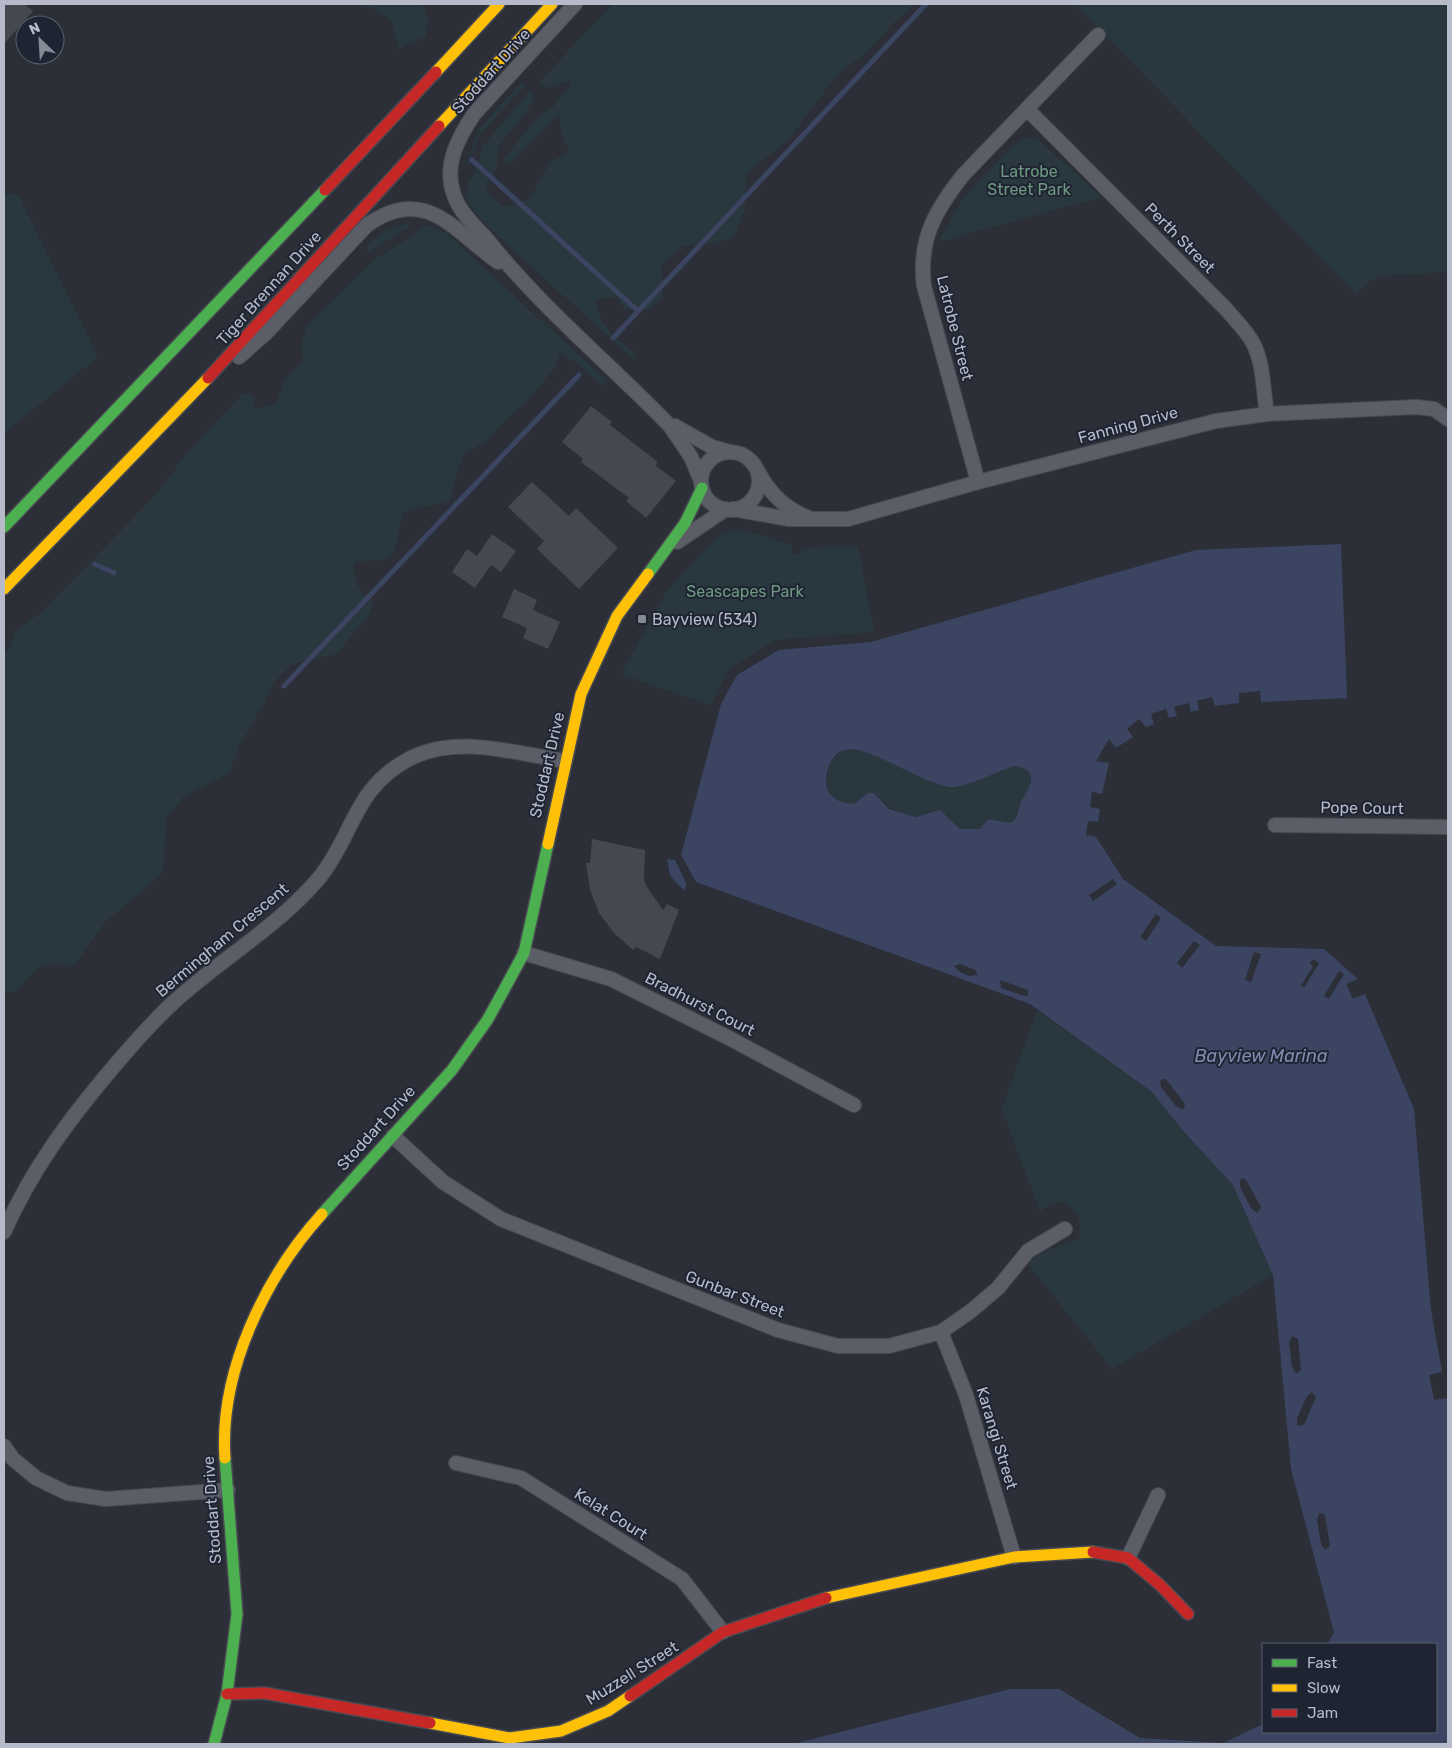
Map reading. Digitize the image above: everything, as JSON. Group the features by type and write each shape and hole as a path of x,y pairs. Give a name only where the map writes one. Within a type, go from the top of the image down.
{"street":[{"name":"Tiger Brennan Drive","path":"4,526 389,123 499,4"},
{"name":"Tiger Brennan Drive","path":"4,589 169,422 552,4"},
{"name":"Stoddart Drive","path":"575,4 474,114 461,132 452,159 450,172 454,196 474,226 511,271 655,410 689,436 731,452"},
{"name":"Latrobe Street","path":"978,482 936,330 922,265 929,229 948,194 964,174 1098,34"},
{"name":"Perth Street","path":"1027,109 1226,309 1248,335 1253,342 1260,364 1267,414"},
{"name":"Stoddart Drive","path":"169,422 266,334 367,226 387,214 402,210 423,210 439,215 465,238 511,271"},
{"name":"Fanning Drive","path":"730,509 771,517 822,521 863,517 978,482 1185,428 1267,414 1416,407 1434,409 1448,419"},
{"name":"Stoddart Drive","path":"214,1744 227,1694 237,1614 224,1442 231,1385 253,1316 299,1239 452,1070 488,1019 524,953 581,694 604,638 632,592 662,556 685,523 701,485 694,462 680,440 655,410"},
{"path":"731,452 744,456 755,467 758,480 754,496 744,506 730,509 710,502 701,485 702,470 711,459 720,454 731,452"},
{"name":"Fanning Drive","path":"755,467 767,488 780,502 800,514 822,521"},
{"name":"Stoddart Drive","path":"662,556 690,532 730,509"},
{"name":"Bermingham Crescent","path":"4,1232 22,1193 79,1108 136,1040 175,1001 288,910 321,876 363,799 386,774 410,759 434,749 465,745 565,761"},
{"name":"Pope Court","path":"1275,825 1448,827"},
{"name":"Bradhurst Court","path":"524,953 611,979 729,1038 854,1105"},
{"name":"Gunbar Street","path":"393,1136 443,1182 501,1219 778,1330 838,1346 889,1346 941,1332 971,1311 998,1288 1028,1251 1065,1228"},
{"name":"Karangi Street","path":"941,1332 966,1395 1014,1557"},
{"path":"4,1446 13,1459 36,1478 67,1493 106,1499 228,1490"},
{"name":"Kelat Court","path":"456,1463 521,1478 682,1579 723,1632"},
{"path":"1158,1495 1128,1558 1160,1584 1188,1614"},
{"name":"Muzzell Street","path":"227,1694 264,1693 510,1738 561,1731 608,1711 723,1632 829,1597 1014,1557 1088,1551 1128,1558"}],"green space":[{"path":"357,4 423,4 428,21 426,36 399,49 391,20 374,9"},
{"path":"613,4 915,4 891,25 867,52 838,74 788,140 747,173 744,212 734,236 719,243 683,246 661,265 663,298 648,309 625,309 616,297 596,299 597,308 604,323 615,337 636,354 632,358 491,230 474,212 467,199 468,182 476,171 483,146 531,90 534,97 528,110 500,145 497,167 486,186 491,197 504,207 530,199 551,161 569,152 561,132 559,114 510,164 503,159 537,118 553,107 571,84 570,81 545,88 540,81"},
{"path":"1075,4 1448,4 1448,272 1377,276 1356,294"},
{"path":"522,82 526,85 481,133 469,164 466,165 479,129"},
{"name":"Latrobe Street Park","path":"1024,138 1037,138 1101,197 939,242 960,202 1012,146"},
{"path":"18,194 98,357 4,433 4,195"},
{"path":"411,223 408,227 368,253 365,248 380,234 391,228"},
{"path":"424,224 445,232 607,381 602,385 574,361 560,353 554,369 526,402 501,424 487,441 463,454 449,501 415,508 403,513 394,554 382,560 354,562 354,576 358,586 374,604 367,617 336,654 292,664 274,682 240,744 229,773 183,797 166,819 163,873 105,922 74,966 54,964 41,967 29,976 17,991 4,993 4,654 10,649 15,632 40,613 156,495 182,459 242,394 252,394 255,410 276,403 285,379 303,361 302,341 307,326 374,260 417,233"},
{"name":"Seascapes Park","path":"731,531 746,531 792,545 791,554 800,555 802,548 858,547 874,632 775,640 729,669 711,705 621,674 667,591 713,541 721,534"},
{"path":"850,749 876,756 920,777 945,786 955,787 970,783 1014,766 1028,771 1031,780 1013,822 989,821 984,822 980,829 960,829 948,816 933,810 917,816 901,813 874,793 868,793 854,804 842,802 834,798 828,787 828,770 835,757"},
{"path":"1037,1010 1152,1092 1184,1132 1233,1185 1273,1275 1112,1369 1027,1263 1046,1251 1079,1238 1080,1231 1076,1213 1063,1201 1049,1204 1040,1212 1002,1109"}],"water":[{"name":"Bayview Marina","path":"1341,544 1347,698 1261,702 1260,691 1239,693 1239,703 1215,706 1212,697 1197,701 1199,710 1191,712 1189,703 1174,707 1177,716 1169,718 1166,709 1151,714 1154,724 1146,727 1139,719 1127,729 1133,737 1116,748 1109,739 1096,761 1109,763 1102,794 1092,792 1090,807 1100,809 1098,822 1088,821 1086,835 1096,837 1123,879 1216,946 1324,949 1358,979 1346,984 1353,999 1365,994 1414,1109 1431,1310 1442,1372 1429,1375 1434,1400 1447,1398 1448,1401 1448,1744 793,1744 1010,1689 1059,1689 1140,1738 1223,1743 1262,1724 1262,1733 1437,1733 1437,1643 1328,1643 1334,1632 1291,1469 1273,1275 1233,1185 1184,1132 1152,1092 1030,1004 696,882 681,855 721,704 737,675 779,650 871,642 1196,550","holes":["850,749 876,756 933,783 945,786 955,787 970,783 1014,766 1028,771 1031,780 1013,822 987,820 980,829 960,829 940,810 915,817 889,809 874,793 868,793 854,804 842,802 832,796 826,780 828,767 838,753"]},
{"path":"667,859 675,860 686,883 685,891 670,876"}],"pier":[{"path":"1113,879 1117,884 1093,901 1089,895"},
{"path":"1156,914 1161,918 1146,941 1140,937"},
{"path":"1194,941 1200,945 1182,968 1177,963"},
{"path":"1254,952 1261,954 1251,982 1245,980"},
{"path":"1313,959 1319,963 1304,988 1301,985 1313,967 1310,963"},
{"path":"960,964 975,970 978,975 969,976 960,972 954,966"},
{"path":"1339,971 1344,974 1329,999 1324,996"},
{"path":"1000,980 1028,990 1028,995 1024,996 1001,988"},
{"path":"1166,1079 1185,1104 1183,1110 1176,1106 1161,1087 1160,1081"},
{"path":"1243,1178 1261,1207 1257,1213 1251,1208 1240,1187 1240,1180"},
{"path":"1292,1336 1298,1339 1301,1370 1296,1374 1292,1367 1289,1343"},
{"path":"1312,1392 1316,1397 1304,1425 1297,1426 1297,1418 1307,1396"},
{"path":"1319,1513 1325,1515 1330,1546 1325,1550 1321,1544 1317,1520"}],"building":[{"path":"4,4 24,4 33,11 29,15 15,15 15,31 4,44"},
{"path":"591,406 612,422 610,425 658,462 655,465 676,481 646,518 626,501 629,498 581,462 583,459 562,442"},
{"path":"532,482 569,516 576,508 618,548 579,589 537,549 544,541 508,507"},
{"path":"492,534 516,551 501,572 491,565 475,588 452,572 467,549 477,556"},
{"path":"514,589 537,600 533,610 560,622 548,649 523,638 527,628 502,617"},
{"path":"592,839 645,850 644,880 647,887 663,910 667,904 679,910 660,959 636,947 633,950 614,933 599,913 590,890 586,863 590,863"}],"waterway":[{"path":"613,338 926,4"},
{"path":"472,160 638,311"},
{"path":"284,686 579,375"},
{"path":"95,564 114,573"}],"traffic: fast":[{"path":"4,527 325,190"},
{"path":"648,574 685,523 702,488"},
{"path":"322,1214 452,1070 488,1019 524,953 548,844"},
{"path":"214,1744 227,1694 237,1614 225,1458"}],"traffic: slow":[{"path":"436,72 499,4"},
{"path":"439,126 552,4"},
{"path":"4,589 208,378"},
{"path":"548,844 581,694 617,616 648,574"},
{"path":"225,1458 225,1425 230,1392 238,1360 250,1327 282,1267 301,1239 322,1214"},
{"path":"826,1598 1014,1557 1093,1552"},
{"path":"430,1723 510,1738 561,1731 608,1711 630,1696"}],"traffic: jam":[{"path":"325,190 436,72"},
{"path":"208,378 439,126"},
{"path":"1093,1552 1128,1558 1160,1585 1188,1614"},
{"path":"630,1696 723,1632 826,1598"},
{"path":"227,1694 264,1693 430,1723"}],"place":[{"name":"Bayview (534)","path":"642,619"}]}
